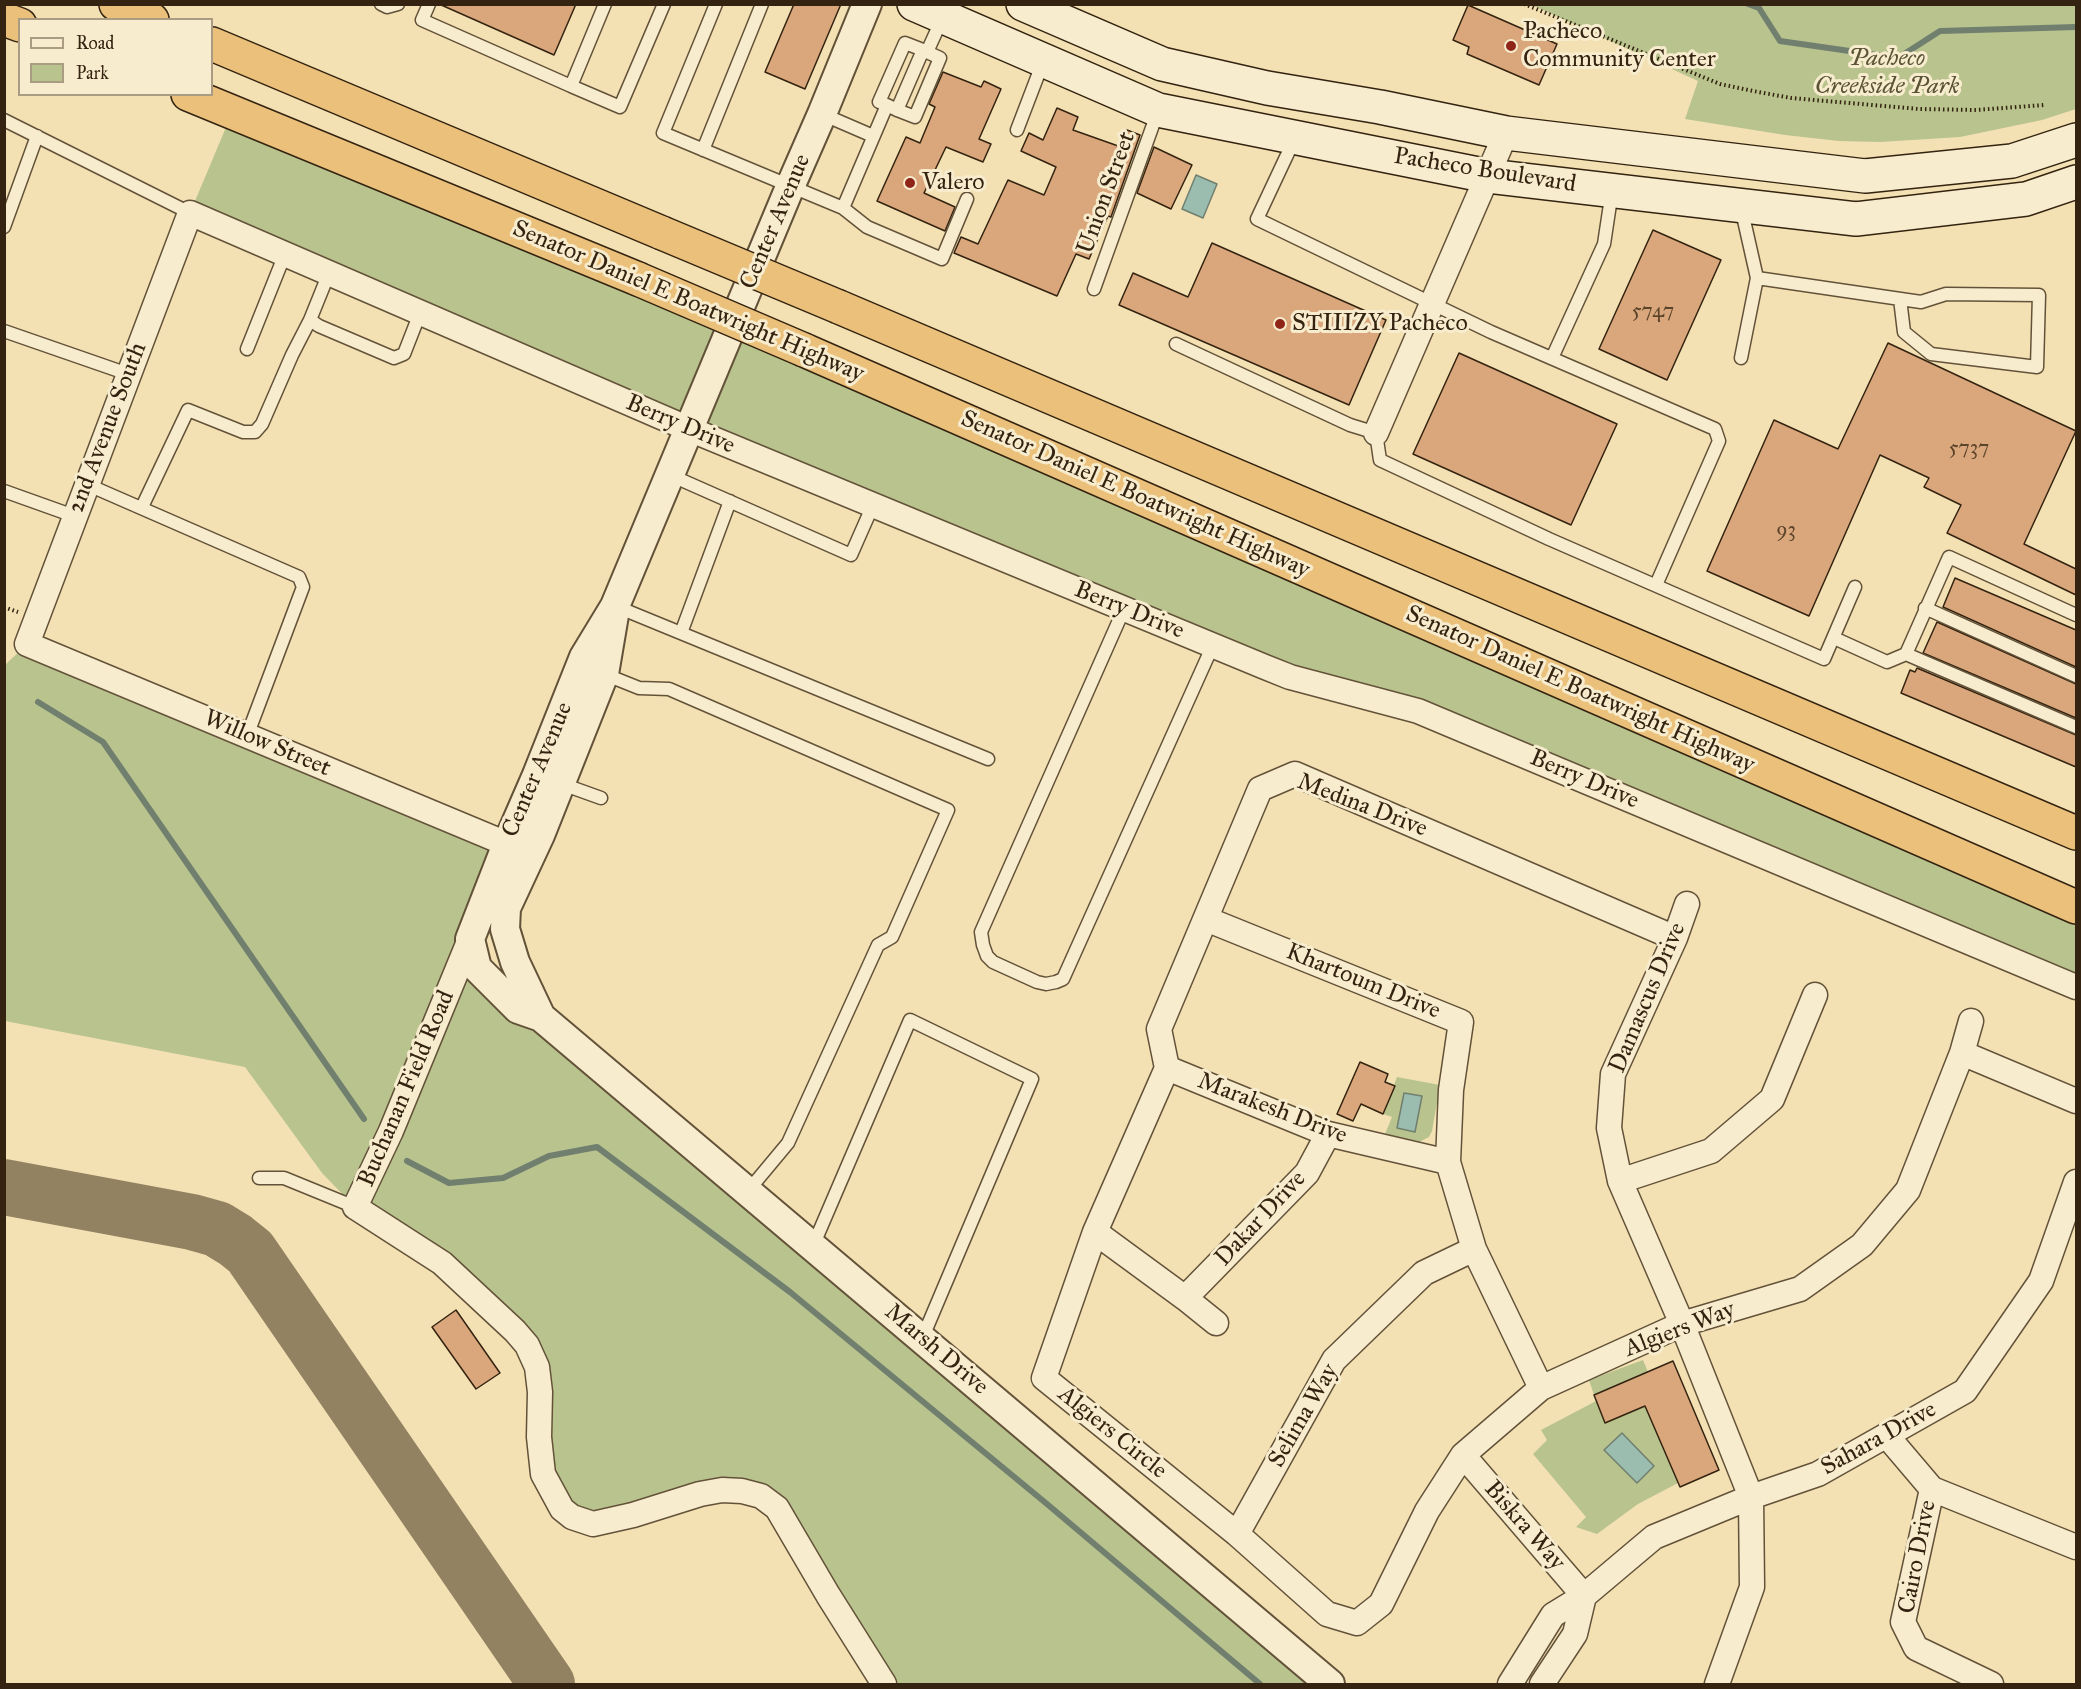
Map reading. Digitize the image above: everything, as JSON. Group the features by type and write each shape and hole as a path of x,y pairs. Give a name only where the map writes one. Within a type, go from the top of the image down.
{"highway":[{"path":"116,4 148,18"},
{"path":"4,19 18,25"},
{"path":"213,45 839,307 2076,833"},
{"name":"Senator Daniel E Boatwright Highway","path":"193,96 638,279 804,350 2076,907"}],"main road":[{"name":"Pacheco Boulevard","path":"1023,4 1162,64 1267,88 1369,105 1506,133 1865,176 2012,161 2076,140"},
{"name":"Pacheco Boulevard","path":"928,11 1158,110 1488,176 1856,219 2026,199 2076,182"}],"street":[{"name":"Center Avenue","path":"470,939 584,657 615,606 867,4"},
{"path":"1376,433 1506,133"},
{"name":"Berry Drive","path":"190,213 689,429 1124,609 1290,677 1418,711 2076,987"},
{"name":"2nd Avenue South","path":"27,644 190,213"},
{"name":"Center Avenue","path":"506,929 506,908 562,784 604,674 615,606"},
{"name":"Willow Street","path":"27,644 507,844"},
{"name":"Medina Drive","path":"1167,1068 1159,1029 1260,789 1295,774 1675,938"},
{"name":"Damascus Drive","path":"1688,904 1675,938 1613,1074 1609,1128 1620,1181 1682,1324 1751,1497"},
{"name":"Khartoum Drive","path":"1206,919 1461,1022 1451,1090 1448,1162 1474,1249 1541,1388"},
{"name":"Marsh Drive","path":"506,929 515,962 541,1017"},
{"name":"Marsh Drive","path":"470,939 477,968 518,1009 541,1017 1330,1684"},
{"name":"Buchanan Field Road","path":"470,939 395,1121 355,1207 442,1263 515,1330 526,1345 537,1367 540,1392 539,1437 543,1474 562,1509 572,1517 593,1524 722,1490 742,1491 761,1496 777,1508 884,1684"},
{"path":"1620,1181 1711,1151 1772,1099 1815,995"},
{"name":"Algiers Way","path":"1357,1623 1381,1604 1427,1511 1463,1455 1541,1388 1682,1324 1800,1289 1862,1245 1908,1190 1962,1053 1971,1022"},
{"path":"1962,1053 2076,1101"},
{"name":"Marakesh Drive","path":"1167,1068 1328,1134 1448,1162"},
{"name":"Algiers Circle","path":"1167,1068 1095,1232 1044,1378 1237,1534 1327,1614 1357,1623"},
{"name":"Dakar Drive","path":"1185,1298 1307,1173 1328,1134"},
{"name":"Sahara Drive","path":"1510,1684 1554,1615 1584,1596 1654,1537 1751,1497 1818,1474 1965,1391 2041,1281 2076,1182"},
{"path":"1095,1232 1216,1323"},
{"name":"Selima Way","path":"1237,1534 1334,1360 1424,1273 1474,1249"},
{"path":"1887,1436 1932,1489 2076,1546"},
{"name":"Biskra Way","path":"1463,1455 1584,1596"},
{"name":"Cairo Drive","path":"1932,1489 1903,1622 1916,1648 1991,1684"},
{"path":"1717,1684 1752,1587 1751,1497"},
{"path":"1542,1684 1575,1634 1584,1596"}],"lane":[{"path":"381,4 387,7 398,4"},
{"path":"429,4 422,20 620,107 664,4"},
{"path":"571,86 605,4"},
{"path":"716,4 663,133 843,208 867,227 942,259 967,199"},
{"path":"703,150 762,4"},
{"path":"843,208 873,136 925,51 928,11"},
{"path":"905,43 925,51 940,58 915,117 879,102 905,43"},
{"path":"1017,130 1043,60"},
{"name":"Union Street","path":"1094,289 1158,110"},
{"path":"822,114 873,136"},
{"path":"4,120 190,213"},
{"path":"4,227 37,136"},
{"path":"1295,137 1257,219 1491,332 1715,429 1719,441 1656,585"},
{"path":"1552,358 1604,244 1612,190"},
{"path":"1740,206 1757,278 1741,358"},
{"path":"247,349 285,255"},
{"path":"142,507 189,410 243,432 255,432 262,424 329,273"},
{"path":"1757,278 1921,302 1946,294 2039,295 2037,368 1931,354 1904,332 1900,299"},
{"path":"310,320 394,358 404,354 420,313"},
{"path":"4,331 128,374"},
{"path":"1176,344 1350,425 1376,433 1380,460 1549,539 1824,659 1855,588"},
{"path":"670,474 851,555 873,505"},
{"path":"86,484 298,577 303,587 247,736"},
{"path":"4,492 74,516"},
{"path":"681,633 730,501"},
{"path":"1834,638 1887,662 1906,654 1948,557 2076,615"},
{"path":"615,606 988,759"},
{"path":"1925,608 2076,676"},
{"path":"1124,609 981,932 987,956 993,962 1036,982 1056,982 1063,979 1213,645"},
{"path":"1906,654 2076,727"},
{"path":"604,674 639,688 669,689 948,810 892,937 878,945 788,1143 748,1191"},
{"path":"562,784 601,798"},
{"path":"813,1246 910,1020 1032,1079 922,1339"},
{"path":"259,1179 284,1178 355,1207"}],"path":[{"path":"1524,4 1720,84 1753,91 1791,98 1919,109 1976,110 2043,105"}],"green space":[{"name":"Pacheco Creekside Park","path":"1532,5 2076,5 2076,109 2042,120 1960,137 1880,142 1839,141 1785,135 1685,119 1698,81"},
{"path":"232,113 2076,907 2076,987 1418,711 1290,677 190,213"},
{"path":"27,644 507,844 476,947 477,968 518,1009 541,1017 1330,1684 884,1684 778,1509 761,1496 742,1491 722,1490 593,1524 572,1517 562,1509 543,1474 539,1437 540,1392 537,1367 527,1345 442,1263 355,1207 322,1173 245,1067 5,1021 5,665"},
{"path":"1397,1077 1440,1085 1432,1131 1429,1137 1419,1142 1385,1134 1392,1117 1383,1114"},
{"path":"1643,1360 1648,1372 1594,1395 1589,1380"},
{"path":"1596,1401 1606,1423 1645,1406 1678,1483 1638,1504 1597,1534 1576,1527 1586,1517 1533,1454 1547,1440 1541,1430"}],"shaded area":[{"path":"1196,175 1217,184 1203,218 1182,209"},
{"path":"1404,1093 1422,1096 1415,1132 1397,1128"},
{"path":"1622,1433 1654,1466 1637,1483 1604,1450"}],"building":[{"path":"439,4 576,4 554,55"},
{"path":"794,4 841,4 805,89 765,72"},
{"name":"Pacheco Community Center","path":"1468,5 1557,44 1539,85 1467,54 1469,47 1453,40"},
{"path":"943,72 981,87 984,81 1001,89 979,139 991,144 983,162 946,147 924,193 955,207 945,231 877,201 906,137 920,143 935,107 929,104"},
{"path":"1057,108 1078,117 1073,130 1121,147 1127,130 1140,135 1111,217 1108,216 1089,259 1076,254 1057,296 954,253 961,237 978,244 1008,180 1044,195 1056,167 1021,151 1029,133 1043,140"},
{"path":"1154,147 1192,165 1171,209 1137,193"},
{"path":"1653,230 1721,260 1667,380 1599,349"},
{"name":"STIIIZY Pacheco","path":"1212,243 1386,320 1349,405 1119,305 1133,273 1188,297"},
{"path":"1888,343 2076,431 2024,544 2076,569 2076,595 1947,533 1961,505 1924,487 1929,478 1880,455 1809,616 1707,571 1774,420 1838,449"},
{"path":"1459,353 1617,424 1571,525 1413,454"},
{"path":"1955,578 2076,630 2076,667 1943,607"},
{"path":"1937,622 2076,684 2076,718 1923,653"},
{"path":"1917,668 2076,735 2076,767 1901,693 1910,670 1915,672"},
{"path":"1360,1062 1388,1074 1385,1082 1395,1086 1383,1114 1361,1104 1353,1121 1337,1114"},
{"path":"456,1310 500,1373 476,1389 432,1327"},
{"path":"1673,1361 1719,1470 1680,1487 1645,1406 1605,1423 1594,1395"}],"waterway":[{"path":"1748,4 1759,8 1780,41 1898,58 1940,31 2076,27"},
{"path":"38,702 103,742 364,1119"},
{"path":"407,1161 449,1183 503,1178 549,1156 597,1147 790,1292 1047,1504 1260,1684"}],"taxiway":[{"path":"4,1187 192,1222 217,1229 250,1252 547,1684"}],"place":[{"name":"Pacheco Community Center","path":"1511,46"},
{"name":"Valero","path":"910,183"},
{"name":"STIIIZY Pacheco","path":"1280,324"}]}
